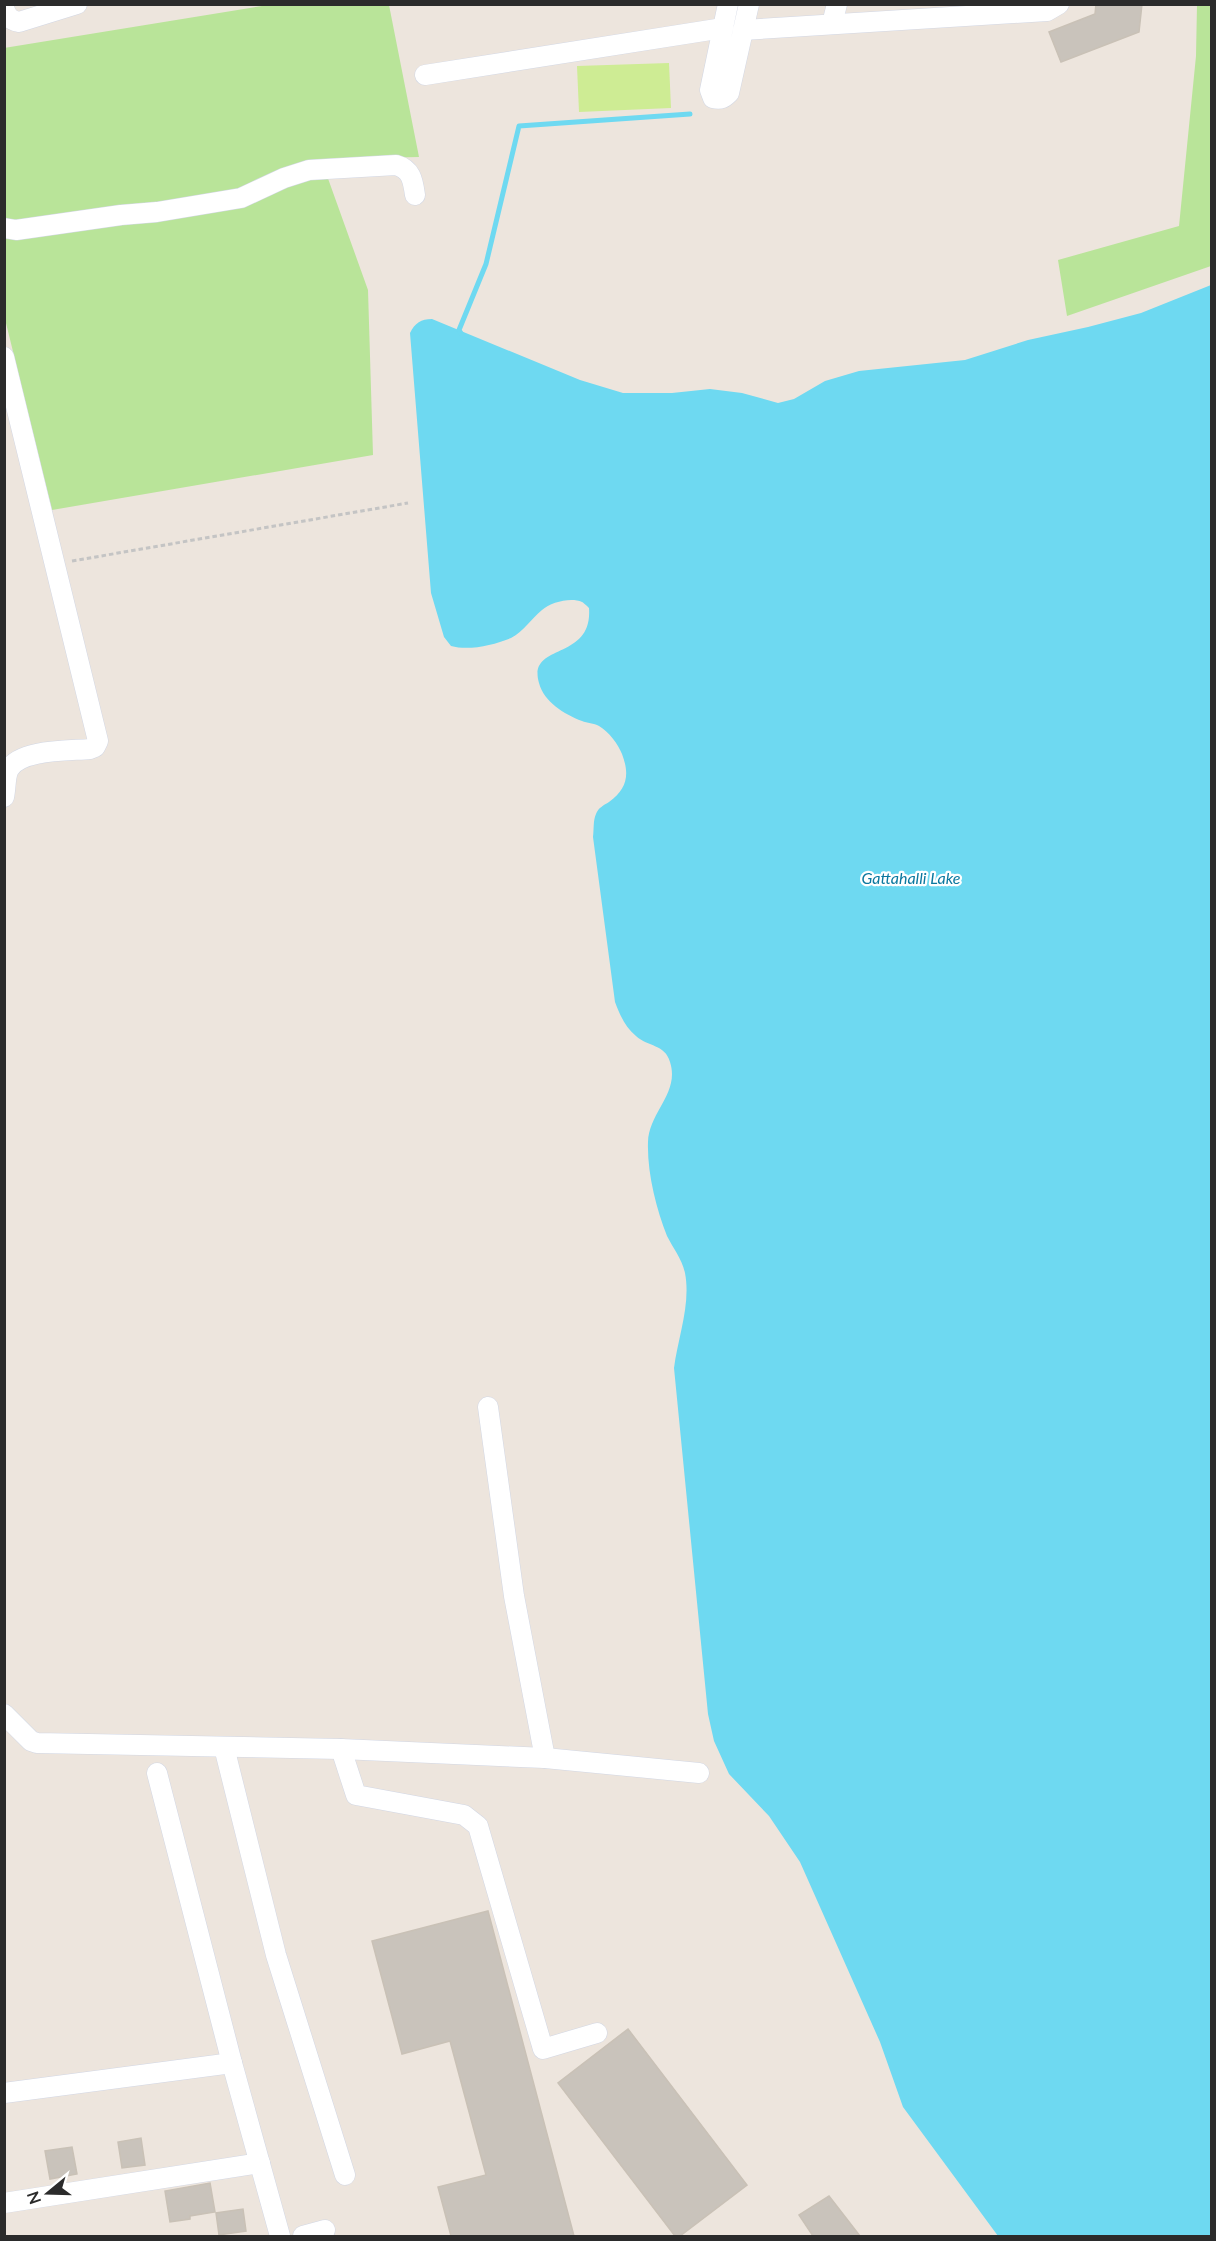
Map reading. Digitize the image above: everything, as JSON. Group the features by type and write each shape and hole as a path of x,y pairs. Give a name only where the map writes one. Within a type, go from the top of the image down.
{"street":[{"path":"4,8 7,16 19,22 77,4"},
{"path":"728,4 710,90 713,98 718,99 725,98 729,93 749,4"},
{"path":"832,24 837,4"},
{"path":"743,30 1047,11 1059,4"},
{"path":"425,75 723,28"},
{"path":"4,228 16,230 209,205 241,198 284,178 309,170 396,165 404,167 413,178 415,195"},
{"path":"4,357 98,741 95,747 90,749 30,755 16,761 9,770 4,797"},
{"path":"488,1407 514,1596 545,1758"},
{"path":"4,1714 31,1741 37,1743 341,1749 545,1758 699,1773"},
{"path":"224,1747 276,1955 345,2175"},
{"path":"341,1749 356,1795 464,1815 478,1826 543,2049 597,2033"},
{"path":"157,1773 232,2063 280,2236"},
{"path":"4,2093 232,2063"},
{"path":"4,2203 260,2163"},
{"path":"303,2236 325,2230"}],"path":[{"path":"55,564 408,503"}],"green space":[{"path":"268,5 389,5 419,157 321,159 368,290 373,455 52,510 5,319 4,48"},
{"path":"1197,5 1211,5 1211,266 1067,316 1058,260 1179,226 1196,56"},
{"path":"669,63 671,108 579,112 577,66"}],"water":[{"name":"Gattahalli Lake","path":"1211,285 1211,2236 998,2236 903,2107 880,2042 800,1862 769,1816 729,1774 714,1741 708,1714 674,1368 685,1309 685,1273 659,1214 648,1154 650,1131 668,1093 672,1073 668,1056 660,1049 641,1040 629,1029 615,1002 593,837 594,819 597,812 620,792 625,781 626,769 622,754 613,738 597,725 568,715 556,707 545,696 539,683 538,670 542,662 572,645 581,637 588,625 589,608 583,602 567,600 550,605 516,635 489,645 473,648 451,646 444,637 431,593 410,333 419,322 432,319 580,380 623,393 672,393 710,389 742,393 778,403 794,399 825,381 859,371 965,360 1028,340 1141,313"}],"building":[{"path":"1096,4 1142,4 1139,32 1061,62 1049,32 1095,14"},
{"path":"488,1911 574,2236 451,2236 438,2187 486,2175 450,2041 402,2054 372,1941"},
{"path":"628,2029 747,2185 680,2236 675,2236 558,2083"},
{"path":"141,2138 145,2165 122,2168 118,2142"},
{"path":"72,2147 77,2174 50,2179 45,2151"},
{"path":"210,2183 215,2212 170,2222 165,2191"},
{"path":"829,2196 860,2236 813,2236 799,2215"},
{"path":"243,2209 246,2231 219,2235 216,2213"}],"waterway":[{"path":"462,335 459,330 486,264 519,126 690,114"}]}
